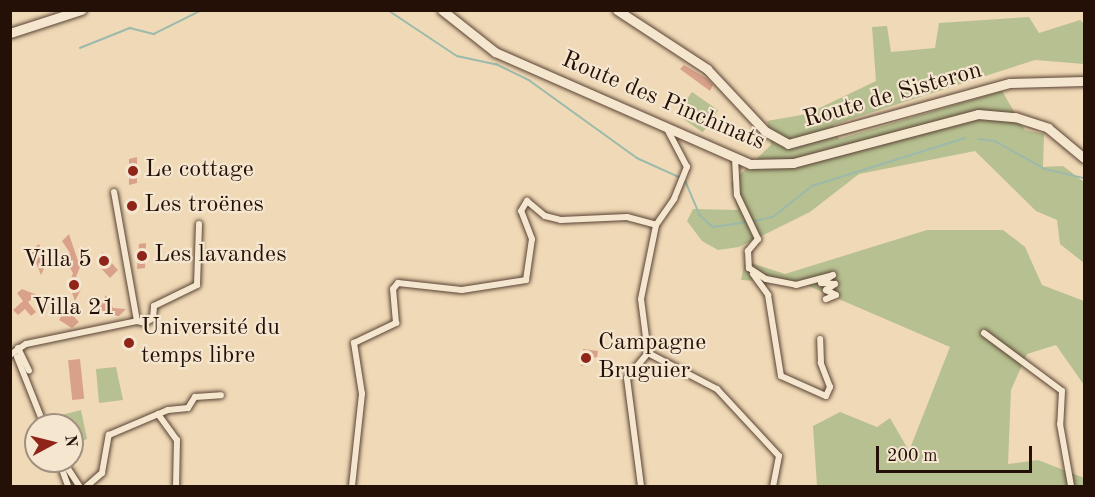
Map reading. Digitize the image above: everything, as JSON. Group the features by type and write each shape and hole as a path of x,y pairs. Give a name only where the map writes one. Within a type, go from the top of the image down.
{"street":[{"name":"Route des Pinchinats","path":"442,10 495,52 735,158 777,167 978,114 1016,117 1048,128 1084,158"},
{"name":"Route de Sisteron","path":"617,10 707,69 765,131 788,144 1010,83 1084,81"},
{"path":"10,33 78,11"},
{"path":"641,486 627,378 648,352 641,299 656,225 674,199 687,167 666,127"},
{"path":"735,158 737,195 758,239 745,261 768,295 781,376 826,396 830,387 821,363 819,339"},
{"path":"114,192 113,201 137,321"},
{"path":"352,486 362,394 354,343 396,323 393,289 398,283 462,290 526,280 532,239 521,211 527,201 545,216 561,220 627,217 656,225"},
{"path":"39,413 16,354 34,344 137,321 145,323 153,318 154,306 197,285 200,224"},
{"path":"753,274 796,285 833,275 821,283 835,284 826,290 836,295 826,299"},
{"path":"984,333 1062,391 1060,424 1071,486"},
{"path":"648,352 717,388 779,456 773,486"},
{"path":"74,484 90,484 102,472 109,435 158,414 188,408 195,396 221,395"},
{"path":"158,414 177,440 176,486"}],"green space":[{"path":"1029,17 1039,33 1080,20 1084,24 1084,64 1035,60 833,125 839,139 1002,91 1025,130 1044,134 1043,167 1063,166 1084,182 1084,263 1060,244 1057,220 1036,211 975,151 859,174 810,212 739,247 718,250 702,241 687,221 693,209 738,210 731,183 771,145 767,121 807,114 876,81 872,27 887,26 891,52 935,48 939,23"},
{"path":"692,92 718,110 703,132 677,114"},
{"path":"927,230 1003,230 1025,247 1042,285 1084,301 1084,385 1056,345 1027,354 1011,390 1008,464 1038,460 1084,478 1084,486 817,486 813,426 840,412 877,427 890,418 909,451 950,347 804,284 741,280 745,261 785,274"},
{"path":"116,367 123,400 99,403 96,369"},
{"path":"84,424 87,439 84,440"}],"building":[{"path":"684,65 713,85 710,91 680,69"},
{"name":"Le cottage","path":"137,157 137,183 129,185 129,159"},
{"path":"69,234 80,267 76,277 82,287 75,301 69,284 73,273 67,263 70,253 62,241"},
{"name":"Les lavandes","path":"146,243 145,268 137,269 139,244"},
{"path":"39,244 47,262 41,275 31,250"},
{"path":"102,252 118,270 110,278 97,264"},
{"path":"22,289 37,295 28,302 36,312 31,316 25,309 18,315 13,310 23,301 17,293"},
{"path":"106,295 113,308 126,309 119,316 106,315 99,307"},
{"path":"66,308 79,322 72,328 59,320"},
{"name":"Campagne Bruguier","path":"583,349 598,351 597,357 587,359 587,366 581,366"},
{"path":"80,359 84,399 72,400 68,360"}],"waterway":[{"path":"80,48 130,28 154,34 202,10"},
{"path":"388,10 457,56 496,64 529,80 637,158 679,177"},
{"path":"755,221 773,217 812,186 965,138"},
{"path":"978,139 995,141 1045,169 1084,178"},
{"path":"686,182 700,215 713,227 748,222"}],"place":[{"name":"Le cottage","path":"133,171"},
{"name":"Les troënes","path":"132,206"},
{"name":"Les lavandes","path":"142,256"},
{"name":"Villa 5","path":"104,261"},
{"name":"Villa 21","path":"74,285"},
{"name":"Université du temps libre","path":"129,343"},
{"name":"Campagne Bruguier","path":"586,358"}]}
